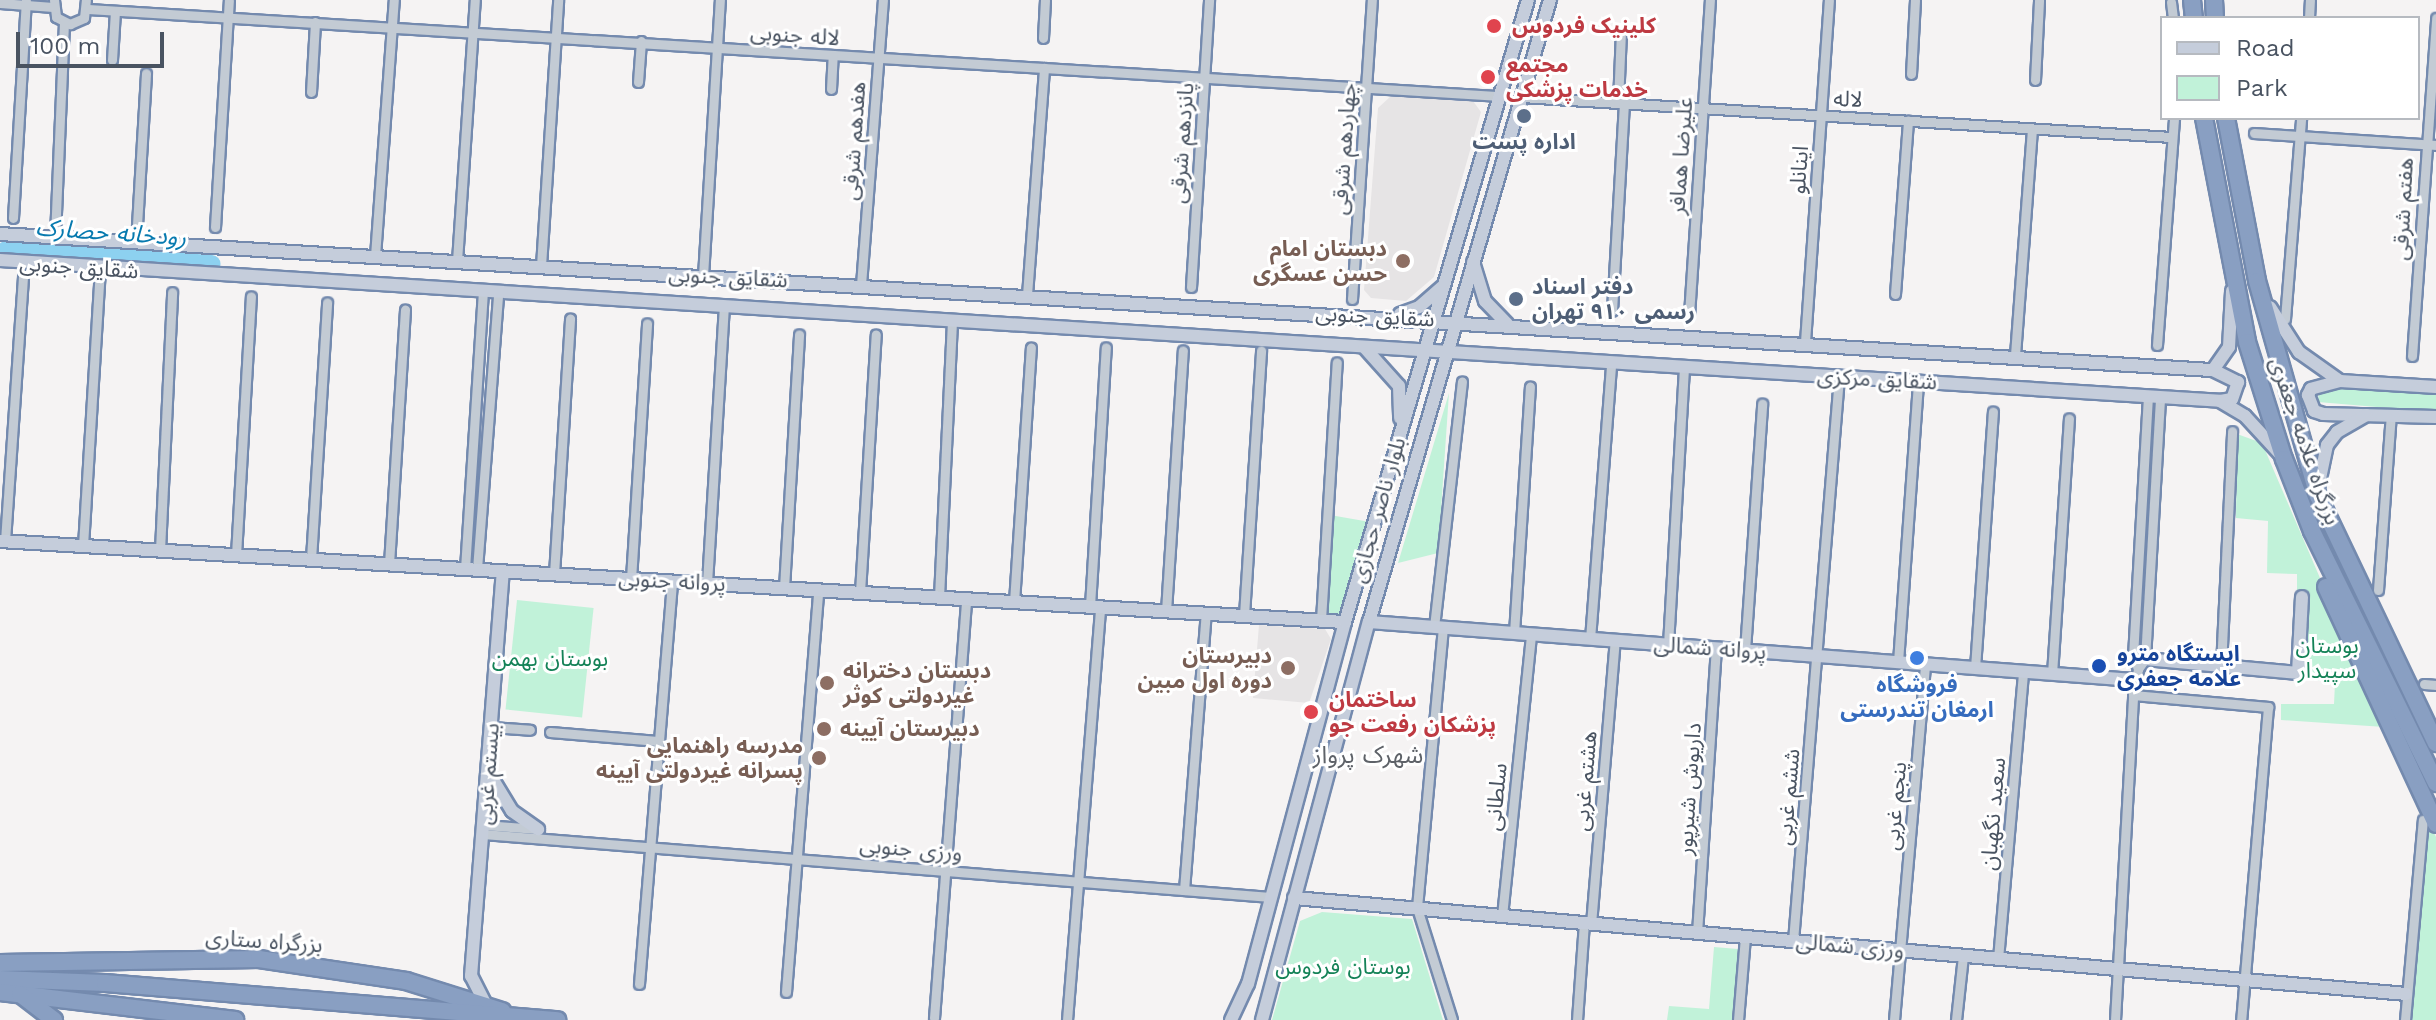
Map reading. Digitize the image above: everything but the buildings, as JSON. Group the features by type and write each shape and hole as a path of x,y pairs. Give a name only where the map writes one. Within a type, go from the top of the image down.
{"highway":[{"name":"بزرگراه علامه جعفری","path":"2204,120 2232,276 2284,459 2312,531 2436,783"},
{"name":"بزرگراه علامه جعفری","path":"2226,120 2257,281 2318,496 2436,743"},
{"path":"2312,531 2319,569 2430,822"},
{"name":"بزرگراه ستاری","path":"8,963 259,959 347,969 456,996 519,1017"},
{"name":"بزرگراه ستاری","path":"0,979 105,983 557,1020"},
{"path":"0,992 235,1020"},
{"path":"19,993 54,1020"}],"main road":[{"name":"بلوار ناصر حجازی","path":"1231,1020 1248,984 1345,622 1528,0"},
{"name":"بلوار ناصر حجازی","path":"1260,1020 1369,622 1550,0"},
{"name":"شقایق جنوبی","path":"0,234 1456,321"},
{"path":"1473,260 1485,301 1507,324"},
{"name":"شقایق جنوبی","path":"3,261 498,300 724,308 1446,352"},
{"path":"2220,401 2232,399 2238,382 2213,370 2229,347 2232,276"},
{"path":"2257,281 2299,352 2340,381"},
{"path":"1387,317 1419,307 1446,283"},
{"name":"شقایق مرکزی","path":"1456,321 2213,370"},
{"path":"1364,347 1399,386 1401,429"},
{"name":"شقایق مرکزی","path":"1446,352 2220,401"},
{"path":"2436,387 2340,381 2311,389 2314,411 2436,417"},
{"path":"2220,401 2245,416 2284,459"},
{"path":"2318,496 2327,445 2337,432 2369,413"},
{"name":"پروانه جنوبی","path":"2,541 1345,622"},
{"name":"بیستم غربی","path":"471,976 503,571"},
{"name":"پروانه شمالی","path":"1369,622 2052,674 2138,666 2221,667 2298,673 2302,597"},
{"path":"488,771 512,811 544,833"},
{"name":"ورزی شمالی","path":"1294,898 2406,994"},
{"path":"456,996 471,976 486,1005"},
{"path":"1238,1020 1248,984"}],"street":[{"path":"215,227 229,0"},
{"path":"375,256 394,0"},
{"path":"457,261 475,0"},
{"path":"541,266 558,0"},
{"path":"703,276 720,0"},
{"name":"هفدهم شرقی","path":"861,285 883,0"},
{"path":"1043,38 1045,0"},
{"name":"پانزدهم شرقی","path":"1191,287 1209,0"},
{"name":"چهاردهم شرقی","path":"1352,299 1372,0"},
{"name":"علیرضا همافر","path":"1689,315 1710,0"},
{"name":"اینانلو","path":"1805,342 1829,0"},
{"path":"1911,74 1915,0"},
{"path":"2035,80 2039,0"},
{"path":"0,3 54,4 64,23 55,237"},
{"path":"13,218 25,3"},
{"path":"64,23 79,22 87,4"},
{"name":"لاله جنوبی","path":"87,4 115,11 1500,96"},
{"path":"112,60 115,11"},
{"name":"هفتم شرقی","path":"2412,356 2431,144 2436,18"},
{"path":"311,92 315,22"},
{"path":"1612,311 1621,32"},
{"path":"638,82 641,41"},
{"path":"831,89 833,55"},
{"path":"1027,295 1044,68"},
{"path":"136,242 146,73"},
{"name":"لاله","path":"1521,97 2172,137"},
{"path":"1895,294 1908,120"},
{"path":"2157,345 2174,120"},
{"path":"2285,319 2301,120"},
{"path":"2015,355 2032,130"},
{"path":"2254,133 2431,144"},
{"path":"83,546 100,269"},
{"path":"2,541 23,276"},
{"path":"160,550 172,292"},
{"path":"236,555 251,296"},
{"path":"471,569 483,299"},
{"path":"471,569 491,396 498,300"},
{"path":"311,559 327,302"},
{"path":"707,583 724,308"},
{"path":"389,564 405,310"},
{"path":"554,574 570,318"},
{"path":"939,597 952,322"},
{"path":"631,579 647,324"},
{"path":"784,588 799,334"},
{"path":"860,592 876,334"},
{"path":"1067,1020 1095,606 1106,347"},
{"path":"1014,602 1031,348"},
{"path":"1166,611 1183,351"},
{"path":"1244,615 1261,351"},
{"path":"1321,620 1337,362"},
{"path":"1590,639 1611,363"},
{"path":"1668,645 1684,367"},
{"name":"ششم غربی","path":"1793,941 1819,656 1839,377"},
{"path":"1898,662 1918,381"},
{"path":"1452,1020 1417,908 1462,382"},
{"path":"1514,633 1530,387"},
{"path":"477,395 491,396"},
{"path":"2115,1020 2154,396"},
{"path":"1745,650 1762,404"},
{"path":"1975,668 1993,412"},
{"path":"2378,590 2391,415"},
{"path":"2052,674 2069,419"},
{"path":"2221,667 2232,431"},
{"path":"639,984 672,581"},
{"path":"786,992 818,590"},
{"path":"934,1018 966,599"},
{"path":"1184,890 1206,613"},
{"name":"سلطانی","path":"1502,916 1531,634"},
{"name":"هشتم غربی","path":"1577,1020 1615,641"},
{"name":"داریوش شیرپور","path":"1697,933 1716,648"},
{"name":"پنجم غربی","path":"1894,1020 1925,664"},
{"name":"سعید نگهبان","path":"1998,959 2023,672"},
{"path":"2424,684 2436,685"},
{"path":"2133,695 2268,707 2241,1020"},
{"path":"491,727 530,730"},
{"path":"550,732 658,741"},
{"path":"2405,1020 2430,822"},
{"name":"ورزی جنوبی","path":"484,829 1270,897"},
{"path":"1738,1020 1745,937"},
{"path":"1956,1020 1963,956"}],"shaded area":[{"path":"1391,96 1473,101 1481,112 1434,277 1406,301 1371,298 1364,290 1378,108"},
{"name":"دبیرستان دوره اول مبین","path":"1259,625 1325,629 1331,639 1309,703 1253,698"}],"green space":[{"path":"2319,389 2436,392 2436,412 2318,402"},
{"path":"1449,393 1438,553 1398,563"},
{"name":"بوستان سپیدار","path":"2237,434 2262,443 2384,727 2281,720 2281,704 2334,704 2335,683 2302,678 2306,592 2297,590 2297,574 2267,573 2268,521 2236,518"},
{"path":"1330,515 1370,522 1346,616 1323,613"},
{"name":"بوستان بهمن","path":"517,600 594,608 582,717 506,709"},
{"path":"2429,822 2436,837 2436,1020 2412,1020"},
{"name":"بوستان فردوس","path":"1322,912 1412,919 1443,1020 1272,1020 1300,921"},
{"path":"1714,947 1738,949 1732,1020 1667,1020 1669,1006 1709,1009"}],"waterway":[{"name":"رودخانه حصارک","path":"6,250 212,264"}],"place":[{"name":"کلینیک فردوس","path":"1494,26"},
{"name":"مجتمع خدمات پزشکی","path":"1488,77"},
{"name":"اداره پست","path":"1524,116"},
{"name":"دبستان امام حسن عسگری","path":"1403,261"},
{"name":"دفتر اسناد رسمی ۹۱۰ تهران","path":"1516,299"},
{"name":"فروشگاه ارمغان تندرستی","path":"1917,658"},
{"name":"ایستگاه مترو علامه جعفری","path":"2099,666"},
{"name":"دبیرستان دوره اول مبین","path":"1288,668"},
{"name":"دبستان دخترانه غیردولتی کوثر","path":"827,683"},
{"name":"ساختمان پزشكان رفعت جو","path":"1311,712"},
{"name":"دبیرستان آیینه","path":"824,729"},
{"name":"مدرسه راهنمایی پسرانه غیردولتی آیینه","path":"819,758"}],"district":[{"name":"شهرک پرواز","path":"1368,756"}]}
